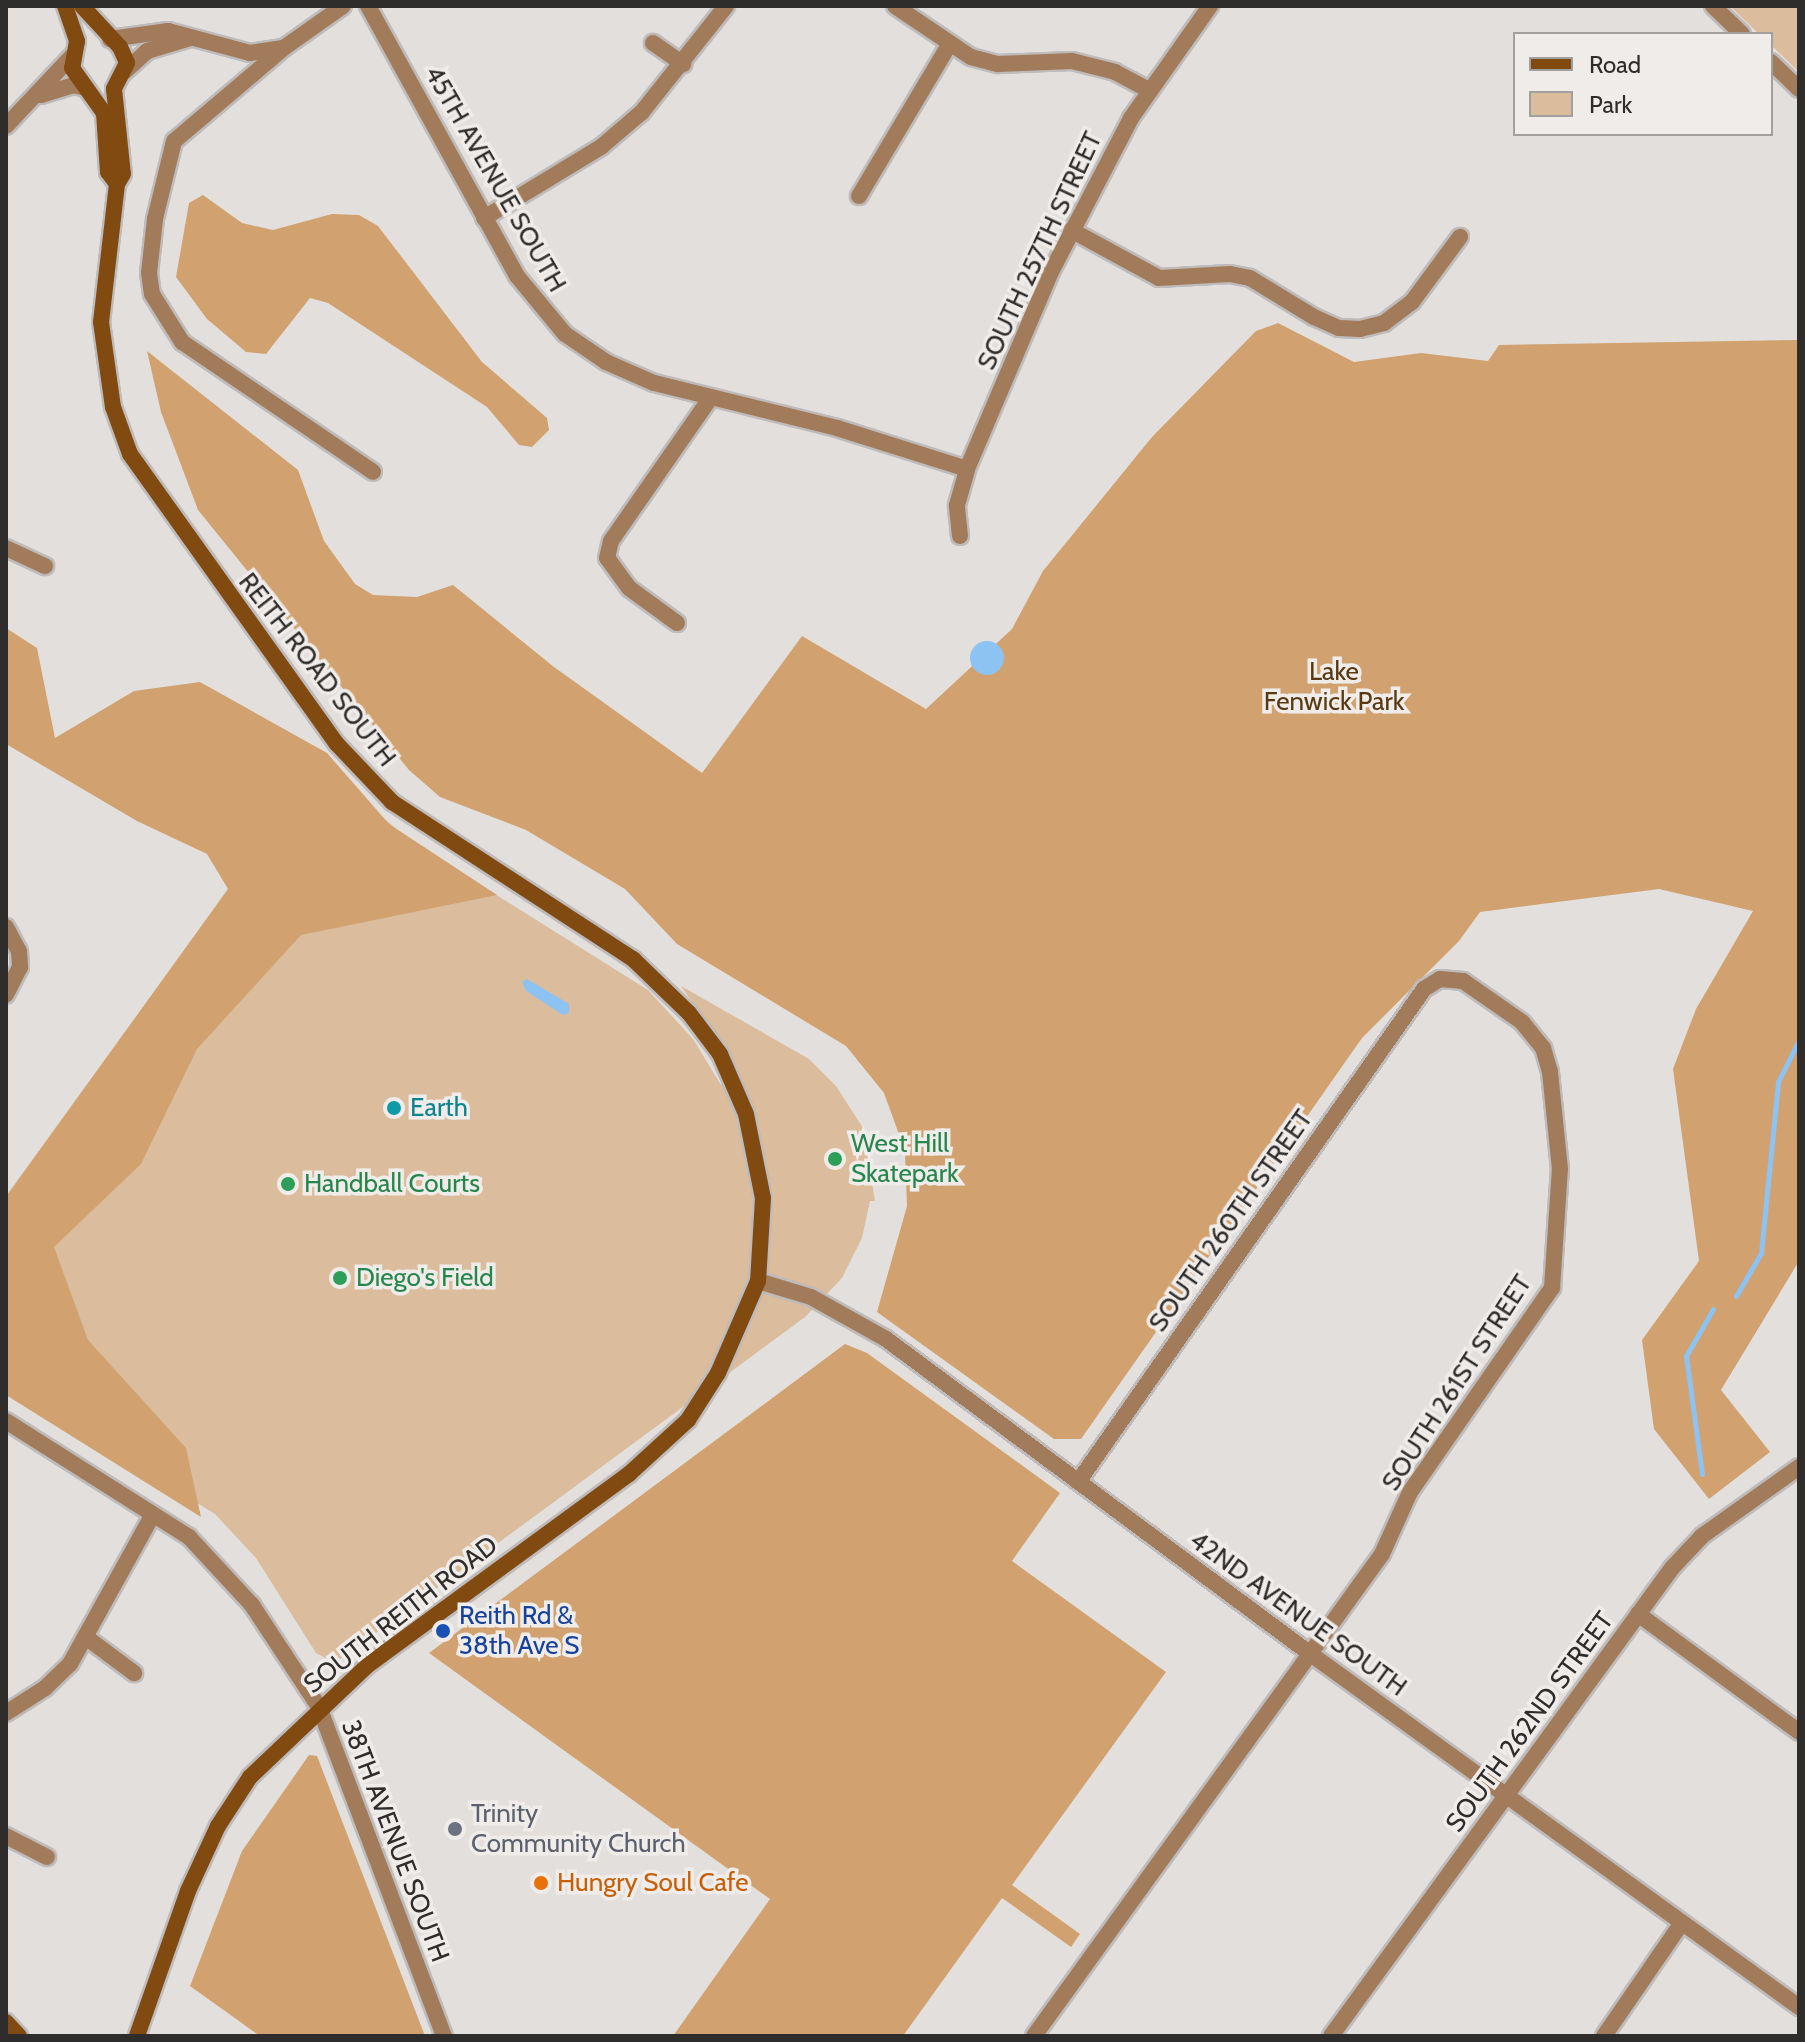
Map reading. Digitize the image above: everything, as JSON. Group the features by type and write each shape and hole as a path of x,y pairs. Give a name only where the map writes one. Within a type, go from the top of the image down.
{"main road":[{"name":"REITH ROAD SOUTH","path":"65,6 75,49 72,68 104,113 108,172 117,184"},
{"name":"REITH ROAD SOUTH","path":"82,6 125,55 120,77 124,161 117,184 101,322 113,407 130,454 337,744 392,802 633,959 697,1023 720,1054 752,1138 763,1198 758,1281"},
{"path":"75,49 94,32 110,39"},
{"path":"86,88 100,92 120,77"},
{"name":"SOUTH REITH ROAD","path":"137,2033 188,1891 218,1826 250,1777 319,1707 629,1474 677,1431 718,1373 758,1281"},
{"path":"6,2022 19,2036"}],"street":[{"path":"343,6 285,47 174,141 155,219 149,273 164,318 182,342 373,472"},
{"name":"45TH AVENUE SOUTH","path":"368,6 484,218 539,307 565,334 606,362 709,400 837,428 967,469"},
{"path":"484,218 601,147 642,112 726,6"},
{"path":"895,6 949,45 998,64 1072,61 1115,72 1149,90"},
{"name":"SOUTH 257TH STREET","path":"960,536 957,505 967,469 1071,230 1149,90 1210,6"},
{"path":"1713,6 1740,32"},
{"path":"110,39 168,31 250,53 285,47"},
{"path":"120,77 147,51 191,38"},
{"path":"653,43 683,64"},
{"path":"859,196 949,45"},
{"path":"6,126 40,95 75,49"},
{"path":"1773,64 1799,89"},
{"path":"40,95 73,85 86,88"},
{"path":"1071,230 1142,271 1175,280 1230,274 1250,278 1339,328 1371,329 1412,302 1460,237"},
{"path":"677,623 629,588 607,558 611,541 709,400"},
{"path":"6,548 45,566"},
{"path":"6,927 19,951 20,967 6,995"},
{"name":"SOUTH 261ST STREET","path":"1034,2036 1382,1554 1410,1492 1552,1288 1560,1169 1550,1072 1537,1039 1486,993 1447,978 1424,989"},
{"name":"SOUTH 260TH STREET","path":"1078,1482 1424,989"},
{"name":"42ND AVENUE SOUTH","path":"758,1281 811,1297 886,1339 1312,1655 1799,2007"},
{"name":"38TH AVENUE SOUTH","path":"6,1421 153,1514 214,1560 252,1605 319,1707 444,2036"},
{"name":"SOUTH 262ND STREET","path":"1331,2036 1638,1614 1702,1536 1799,1467"},
{"path":"6,1713 45,1688 87,1638 153,1514"},
{"path":"1638,1614 1799,1732"},
{"path":"87,1638 134,1673"},
{"path":"6,1836 47,1857"},
{"path":"1604,2036 1681,1924"}],"green space":[{"path":"1730,6 1799,6 1799,72 1773,47 1773,32 1757,32"},
{"path":"203,195 242,223 273,230 332,214 359,215 378,226 482,362 547,418 549,430 532,447 519,445 487,407 328,303 310,298 266,354 246,352 207,319 176,277 189,203"},
{"name":"Lake Fenwick Park","path":"1278,323 1354,362 1421,353 1488,361 1499,345 1799,340 1799,1261 1721,1390 1770,1452 1709,1499 1654,1429 1642,1340 1699,1261 1673,1069 1696,1009 1753,911 1659,889 1480,912 1459,941 1362,1038 1081,1439 1054,1439 877,1312 907,1206 905,1151 884,1093 846,1046 677,944 625,889 526,830 440,797 409,770 198,510 161,412 147,351 298,470 324,541 355,584 373,595 417,597 453,585 554,667 702,773 802,636 926,709 1012,629 1043,571 1152,437 1256,331"},
{"path":"6,628 37,648 55,738 134,691 200,682 327,753 389,824 497,895 301,935 197,1049 141,1164 54,1247 88,1340 186,1448 201,1517 6,1395 6,1197 228,889 207,854 137,821 6,744"},
{"path":"327,753 371,807 409,840 648,990 693,1039 721,1085 736,1065 681,986 809,1059 836,1086 863,1128 875,1201 870,1201 862,1238 842,1278 805,1317 342,1658 331,1661 316,1653 256,1558 215,1514 6,1386 6,1196"},
{"path":"845,1344 867,1353 1060,1493 1012,1561 1166,1672 1012,1885 1080,1934 1071,1947 1002,1898 903,2036 673,2036 770,1899 429,1653"},
{"path":"309,1755 317,1756 425,2036 260,2036 190,1986 242,1851"}],"water":[{"path":"987,641 999,646 1004,658 999,670 987,675 975,670 970,658 975,646"},
{"path":"527,979 569,1004 569,1013 563,1015 526,991 522,982"}],"waterway":[{"path":"1736,1296 1761,1253 1778,1082 1799,1040"},
{"path":"1702,1474 1686,1356 1713,1309"}],"place":[{"name":"Earth","path":"394,1108"},
{"name":"West Hill Skatepark","path":"835,1159"},
{"name":"Handball Courts","path":"288,1184"},
{"name":"Diego's Field","path":"340,1278"},
{"name":"Reith Rd & 38th Ave S","path":"443,1631"},
{"name":"Trinity Community Church","path":"455,1829"},
{"name":"Hungry Soul Cafe","path":"541,1883"}]}
